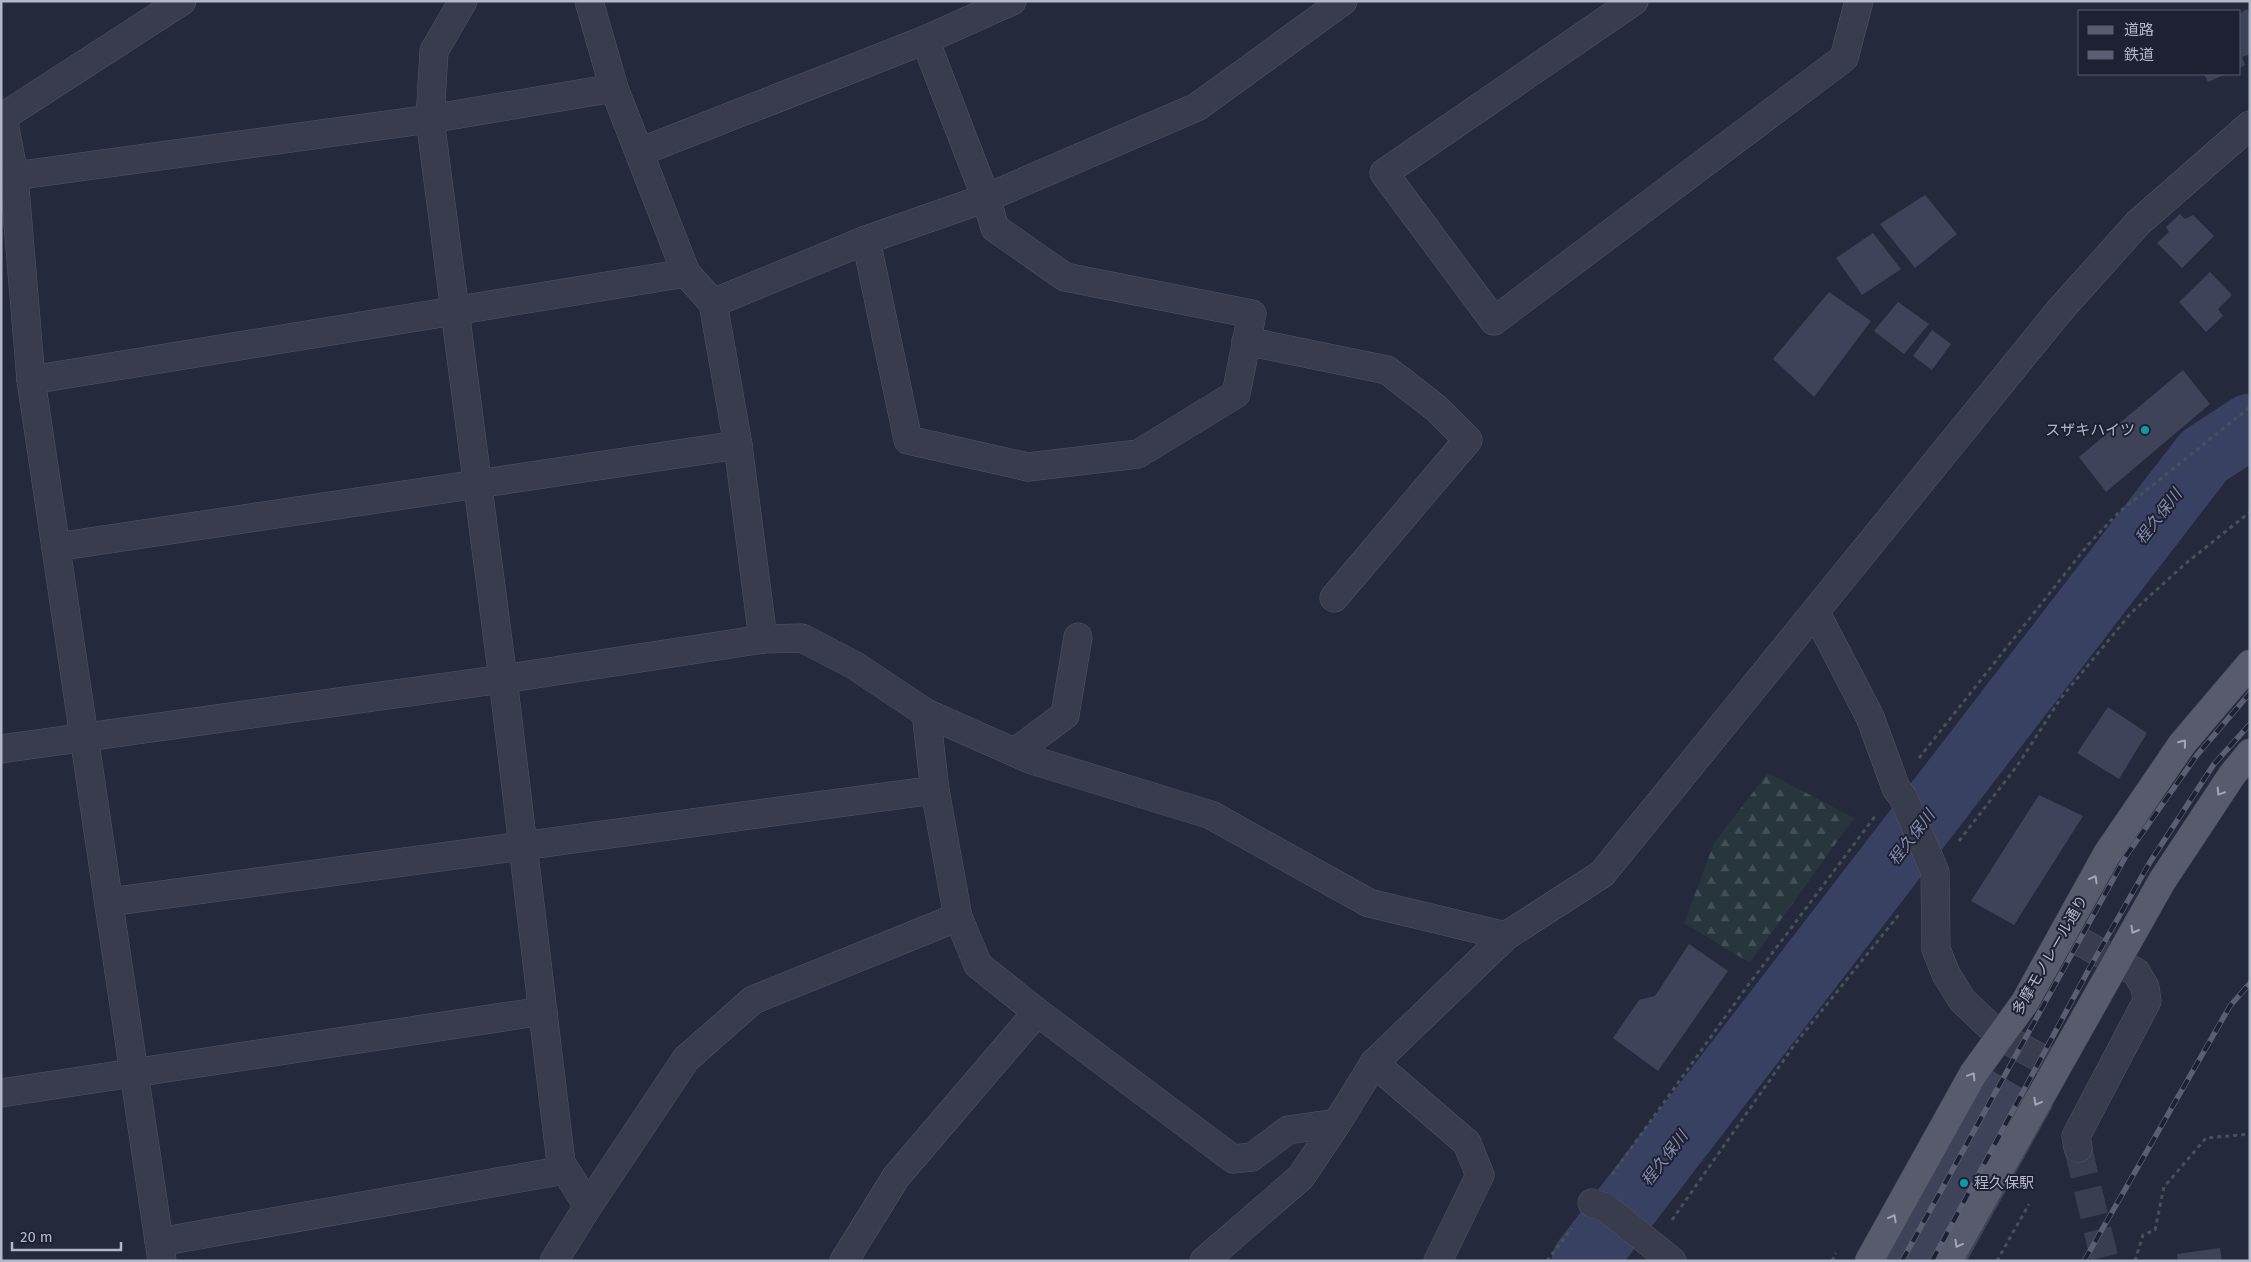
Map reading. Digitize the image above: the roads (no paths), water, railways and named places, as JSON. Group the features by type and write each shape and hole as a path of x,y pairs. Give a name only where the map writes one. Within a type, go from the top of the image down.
{"main road":[{"name":"多摩モノレール通り","path":"1870,1261 1973,1074 2025,1002 2107,854 2182,744 2250,664"},
{"path":"1948,1261 2162,881 2232,775 2250,753"}],"street":[{"path":"141,1 174,6"},
{"path":"463,1 434,51 430,119 503,679 561,1163 588,1206"},
{"path":"589,1 614,88 686,273 713,303 738,445 763,639"},
{"path":"640,152 925,40 1012,1"},
{"path":"713,303 866,240 986,198 1197,107 1343,1"},
{"path":"1634,1 1384,173 1494,321 1844,58 1859,1"},
{"path":"174,6 2,118 14,176 31,380 160,1252 566,1170"},
{"path":"866,240 908,440 1028,467 1138,454 1236,394 1252,314 1065,277 995,228 986,198 925,40"},
{"path":"14,176 430,119 614,88"},
{"path":"1204,1261 1301,1177 1338,1124 1374,1063 1506,936 1602,874 2067,303 2138,223 2250,125"},
{"path":"31,380 686,273"},
{"path":"1246,340 1387,370 1436,408 1468,440 1334,598"},
{"path":"56,547 738,445"},
{"path":"1816,613 1870,717 1896,788 1903,798 1935,872 1936,949 1946,974 1962,1000 2000,1036 2057,1067"},
{"path":"1015,752 1065,715 1078,637"},
{"path":"1,749 503,679 763,639 802,638 854,665 926,713 1032,760 1211,815 1369,903 1506,936"},
{"path":"926,713 936,790 958,918 978,964 1036,1012 1233,1159 1252,1157 1288,1130 1338,1124"},
{"path":"109,902 936,790"},
{"path":"554,1261 588,1206 686,1059 753,1000 958,918"},
{"path":"2064,933 2117,960 2136,972 2145,986 2147,1001 2076,1136 2078,1148"},
{"path":"1,1093 543,1011"},
{"path":"844,1261 896,1177 1036,1012"},
{"path":"1374,1063 1467,1144 1480,1175 1438,1261"},
{"path":"1598,1205 1643,1237 1672,1261"}],"waterway":[{"name":"程久保川","path":"1584,1261 2204,456 2250,426"}],"tunnel":[{"path":"2078,1148 2105,1261"}],"railway":[{"path":"1902,1261 2126,856 2197,755 2250,693"},
{"path":"1932,1261 2089,969 2150,862 2214,764 2250,724"},
{"path":"2084,1261 2230,1006 2250,983"}],"place":[{"name":"スザキハイツ","path":"2145,430"},
{"name":"程久保駅","path":"1964,1183"}]}
